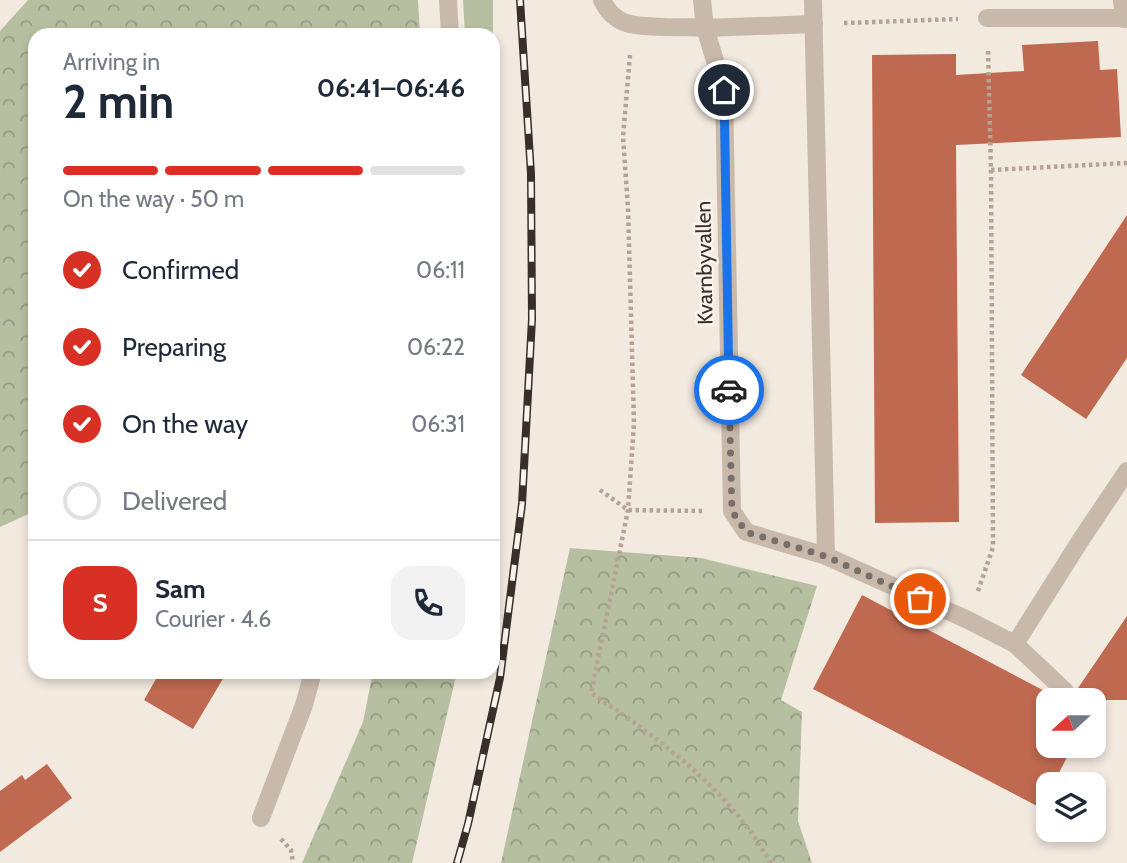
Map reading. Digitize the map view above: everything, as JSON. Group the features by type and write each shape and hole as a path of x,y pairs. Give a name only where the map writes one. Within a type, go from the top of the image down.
{"street":[{"path":"448,0 450,28"},
{"path":"602,0 616,19 632,26 705,28 814,24"},
{"name":"Kvarnbyvallen","path":"702,0 705,28 724,90 732,511"},
{"path":"813,0 825,556"},
{"path":"987,18 1125,19 1122,0"},
{"path":"1015,644 1127,471"},
{"path":"732,511 746,532 825,556 1015,644 1062,688"},
{"path":"261,818 311,679"}],"path":[{"path":"814,24 987,18 991,170 993,547 968,620"},
{"path":"632,26 624,137 634,423 628,510 592,692 643,728 710,786 747,826 771,863"},
{"path":"991,170 1127,163"},
{"path":"600,490 628,510 732,511"}],"green space":[{"path":"28,0 418,0 420,28 28,28 28,514 0,527 0,31"},
{"path":"463,0 493,0 493,28 465,28"},
{"path":"570,548 701,558 817,586 781,700 802,712 798,821 812,863 501,863"},
{"path":"372,679 455,679 412,863 302,863 363,722"}],"building":[{"path":"1098,41 1100,70 1117,69 1121,137 956,145 959,522 875,523 872,55 956,54 956,75 1024,71 1022,45"},
{"path":"1127,215 1127,358 1086,419 1021,375"},
{"path":"862,595 1039,688 1036,688 1036,758 1067,758 1059,772 1036,772 1036,805 813,689"},
{"path":"1127,616 1127,700 1106,700 1106,688 1078,688"},
{"path":"156,679 223,679 193,729 144,700"},
{"path":"47,764 72,798 0,852 0,791 22,775 25,780"}],"railway":[{"path":"500,678 522,504 532,319 531,174 520,0"},
{"path":"457,863 500,679"}],"way so far":[{"path":"729,390 732,511 746,532 825,556 920,599"}],"route":[{"path":"724,90 729,390"}]}
